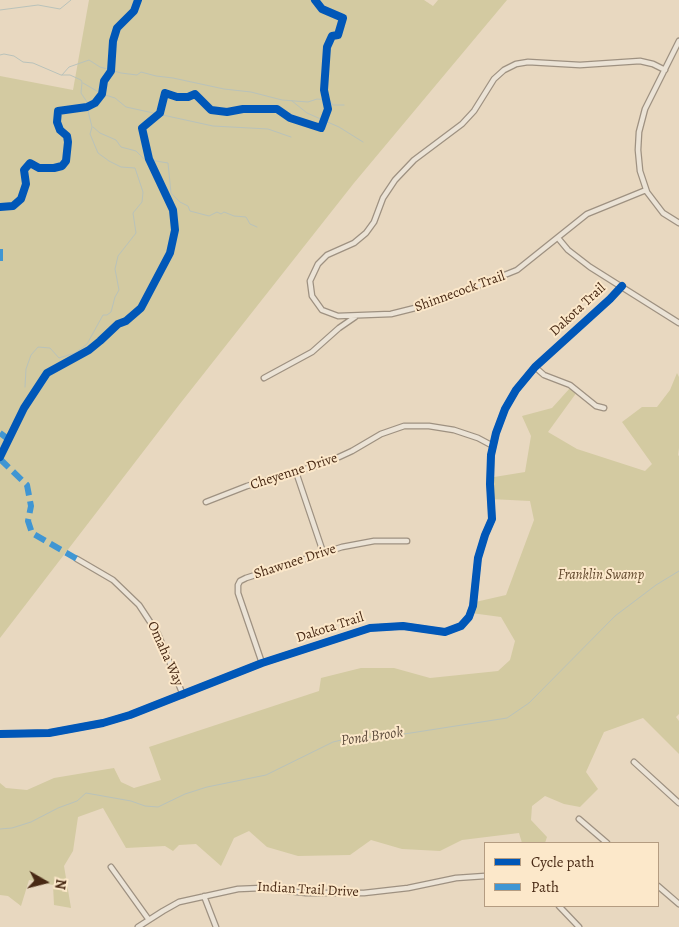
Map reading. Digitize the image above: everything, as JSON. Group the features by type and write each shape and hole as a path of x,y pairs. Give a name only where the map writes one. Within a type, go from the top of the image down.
{"street":[{"path":"679,41 650,98 639,132 638,160 646,190 657,208 670,219 679,223"},
{"name":"Shinnecock Trail","path":"646,190 587,214 517,270 443,300 404,312 356,316 332,315 318,306 310,290 310,281 314,270 327,256 354,243 366,233 374,222 383,198 395,180 414,160 462,124 474,111 494,79 504,70 516,64 528,62 580,65 640,61 665,70"},
{"path":"558,238 578,259 679,323"},
{"name":"Dakota Trail","path":"0,734 49,733 86,727 121,718 262,663 370,628 403,626 445,632 456,629 466,622 473,606 475,570 479,552 493,515 490,484 493,446 500,421 509,400 534,367 622,286"},
{"path":"264,378 312,352 356,316"},
{"path":"534,367 544,375 570,385 596,406 604,408"},
{"name":"Cheyenne Drive","path":"206,502 248,486 339,458 381,434 404,426 429,426 454,430 478,438 493,446"},
{"path":"296,472 323,552"},
{"name":"Shawnee Drive","path":"262,663 238,593 240,581 323,552 374,540 407,541"},
{"name":"Omaha Way","path":"78,558 113,580 139,605 158,634 183,694"},
{"path":"634,762 679,803"},
{"path":"579,819 606,842"},
{"path":"111,867 149,920"},
{"name":"Indian Trail Drive","path":"138,927 172,906 226,890 250,888 306,893 364,893 408,888 456,877 484,876"},
{"path":"659,887 679,904"},
{"path":"204,896 216,927"},
{"path":"560,907 579,927"}],"green space":[{"path":"89,0 424,0 433,6 438,0 507,0 354,183 179,405 0,638 0,76 73,90"},
{"name":"Franklin Swamp","path":"677,373 679,377 679,714 676,717 679,721 679,754 643,718 604,732 586,772 598,789 580,807 564,804 545,796 532,806 531,820 547,837 545,842 522,842 519,833 462,840 440,851 402,849 371,840 350,855 298,856 267,847 249,831 234,838 221,866 196,844 179,845 173,851 165,846 126,848 103,808 78,817 73,851 64,866 71,908 54,905 53,885 29,880 21,906 8,896 0,895 0,783 6,788 27,790 54,778 114,768 121,782 134,788 161,780 149,747 319,691 321,678 361,668 394,668 430,678 498,671 510,660 515,641 501,617 471,613 471,603 506,595 534,520 530,501 490,499 488,478 525,472 531,436 522,416 552,408 570,388 577,392 548,432 577,449 645,471 652,464 622,422 642,407 657,407 670,390"}],"waterway":[{"path":"0,10 38,5 60,9 71,0"},
{"path":"0,55 14,56 23,62 33,63 61,75 70,75 81,80 81,93 87,102 92,127 90,134 98,153 121,167 135,168 143,192 142,202 133,213 136,233 118,256 115,269 119,290 111,312 103,315 87,344 75,353 59,358 50,348 38,347 31,355 26,369 25,387"},
{"path":"62,75 69,67 89,60 100,67 121,73 137,75 141,72 224,89 251,92 282,100 308,102 317,99 329,100 333,105 344,105"},
{"path":"83,83 102,94 115,98 126,107 213,126 268,129 291,137"},
{"path":"292,101 307,113 339,127 363,142"},
{"path":"93,127 100,133 116,140 121,147 136,151 144,159 168,163 171,193 180,202 188,206 190,211 209,216 217,212 221,214 224,212 234,216 246,217 250,224 257,227"},
{"name":"Pond Brook","path":"0,829 12,828 31,822 58,808 77,801 86,793 158,807 185,794 207,787 266,775 333,742 354,737 385,737 507,718 529,703 615,616 656,585 679,571"}],"marked path":[{"path":"0,249 0,264"},
{"path":"0,433 8,439"},
{"path":"0,459 27,485 31,506 28,521 32,533 77,559"}],"cycle path":[{"path":"0,207 13,206 21,199 26,184 24,170 30,163 39,168 54,168 62,166 66,161 68,142 67,136 60,130 57,122 58,111 87,107 95,103 102,94 104,81 111,71 113,41 117,28 134,11 138,0"},
{"path":"0,457 24,408 47,373 89,350 118,324 126,321 141,308 170,253 175,230 173,210 149,159 142,128 160,113 165,93 177,97 188,97 195,94 211,110 227,112 243,109 277,109 290,118 321,128 328,109 324,90 327,47 332,36 338,35 343,18 322,9 315,0"},
{"path":"0,734 49,733 103,723 130,715 262,663 370,628 403,626 445,632 461,626 469,617 473,606 478,558 492,519 491,455 496,433 505,409 516,390 535,367 622,286"}]}
